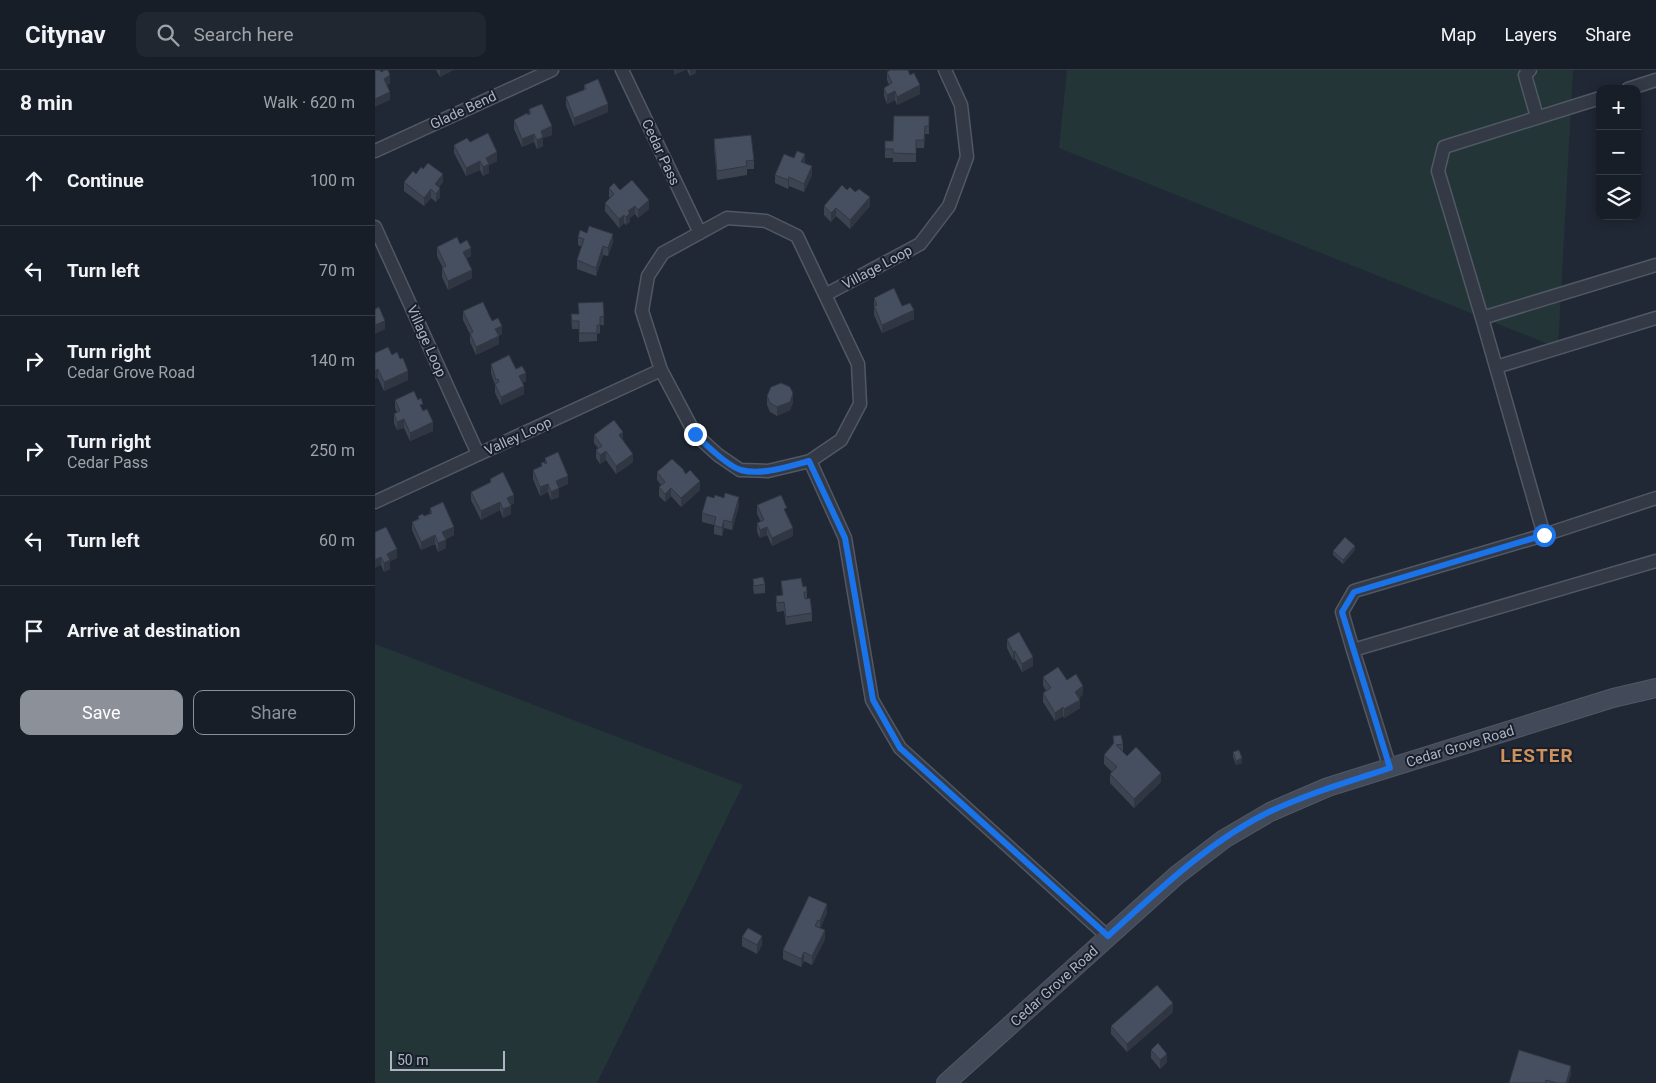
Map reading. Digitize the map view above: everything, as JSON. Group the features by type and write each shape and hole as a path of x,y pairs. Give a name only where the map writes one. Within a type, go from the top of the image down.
{"main road":[{"name":"Cedar Grove Road","path":"947,1083 1177,875 1224,839 1270,812 1328,788 1390,768 1613,698 1656,688"}],"street":[{"name":"Glade Bend","path":"375,151 552,70"},
{"name":"Cedar Pass","path":"622,70 700,233"},
{"name":"Village Loop","path":"825,295 920,244 949,206 967,158 961,104 945,70"},
{"path":"1530,70 1525,75 1537,117"},
{"path":"1640,85 1656,80"},
{"path":"1544,535 1439,171 1445,147 1596,99"},
{"path":"727,218 766,220 797,236 825,295 858,364 860,404 841,440 809,461 767,471 741,470 717,455 695,434 661,370 642,311 648,276 663,253 727,218"},
{"name":"Village Loop","path":"375,227 478,454"},
{"path":"1482,318 1656,265"},
{"path":"1496,367 1656,318"},
{"name":"Valley Loop","path":"375,502 661,370"},
{"path":"809,461 845,538 873,700 900,748 1108,936"},
{"path":"1390,768 1342,612 1354,592 1544,535 1656,498"},
{"path":"1353,650 1656,561"}],"shaded area":[{"path":"1067,70 1573,70 1558,348 1059,148"},
{"path":"375,644 743,785 597,1083 375,1083"}],"building":[{"path":"375,70 380,70 381,72 388,70 390,75 384,79 390,92 375,99"},
{"path":"890,70 908,70 910,75 914,73 920,85 897,97 895,91 887,95 884,88 892,83 887,72"},
{"path":"598,79 608,104 574,118 566,97 586,89 584,85"},
{"path":"542,104 552,126 541,131 543,137 537,140 534,134 522,139 514,120 527,113 528,115 531,113 529,109"},
{"path":"894,116 929,116 929,126 925,126 924,140 916,140 916,154 893,153 893,149 885,149 885,141 893,141"},
{"path":"488,133 497,152 486,158 489,164 483,167 480,161 466,168 454,145 467,138 470,142"},
{"path":"751,135 754,160 746,161 747,166 717,171 714,139"},
{"path":"797,151 805,154 801,162 812,166 804,184 789,177 788,180 775,175 784,154 794,158"},
{"path":"428,163 443,174 435,184 440,188 436,194 431,189 424,198 404,182 413,171 416,174 421,167 423,169"},
{"path":"632,180 649,200 638,210 635,206 628,211 630,213 626,217 624,215 619,219 605,203 614,194 609,188 614,183 620,190"},
{"path":"842,185 847,190 850,187 855,192 859,189 870,197 850,220 836,208 831,213 824,206"},
{"path":"589,226 613,234 608,248 603,246 596,268 577,260 584,239 578,237 580,230 587,233"},
{"path":"457,237 460,244 467,240 471,248 463,252 472,270 448,281 442,268 446,266 437,247"},
{"path":"894,288 902,306 910,303 914,310 882,325 874,306 877,305 874,298"},
{"path":"483,302 492,321 498,318 502,326 495,329 499,336 476,347 470,333 473,332 463,311"},
{"path":"603,302 604,316 600,317 597,333 579,333 579,321 572,321 571,314 579,314 578,303"},
{"path":"379,307 385,321 375,325 375,309"},
{"path":"388,347 392,355 397,352 400,359 403,358 408,371 384,382 378,369 375,371 375,353"},
{"path":"509,355 516,369 522,366 526,373 519,376 524,386 501,397 495,384 499,382 498,379 496,380 491,364"},
{"path":"781,383 790,387 793,393 790,402 777,407 770,403 767,396 771,387"},
{"path":"414,391 418,400 421,398 423,404 420,405 423,411 427,409 433,422 410,433 404,419 397,422 394,414 400,411 395,400"},
{"path":"614,420 623,432 619,435 633,454 616,466 606,451 600,455 596,450 602,446 594,435"},
{"path":"558,452 568,476 556,481 559,488 551,492 548,484 540,487 533,470 542,466 541,463 547,463 545,458"},
{"path":"672,459 686,474 690,470 700,481 681,498 671,488 665,494 659,487 665,482 657,472"},
{"path":"503,472 514,495 507,498 511,506 503,509 500,502 481,511 471,492 491,482 490,479"},
{"path":"725,493 739,497 732,522 724,520 722,528 714,525 716,517 702,513 707,496 714,498 715,495 724,498"},
{"path":"781,495 787,508 784,509 793,528 772,538 767,527 760,530 757,523 764,520 757,505"},
{"path":"443,502 454,527 442,532 446,540 438,543 435,535 421,542 412,522 419,519 418,516 432,513 430,508"},
{"path":"386,527 397,549 387,554 390,560 384,563 381,557 375,560 375,532"},
{"path":"1345,537 1355,546 1343,560 1333,551"},
{"path":"763,577 765,584 754,586 753,579"},
{"path":"801,578 803,587 806,586 807,592 804,592 805,599 810,598 812,613 786,617 784,602 777,603 776,596 783,595 781,581"},
{"path":"1019,632 1033,657 1022,664 1015,651 1013,652 1007,639"},
{"path":"1058,667 1067,680 1076,674 1083,686 1075,692 1080,700 1064,709 1063,707 1055,713 1043,693 1051,688 1043,677"},
{"path":"1121,735 1123,744 1116,745 1127,756 1136,747 1161,773 1134,799 1110,774 1117,767 1104,755 1114,743 1113,736"},
{"path":"1239,750 1242,758 1236,761 1233,752"},
{"path":"809,896 827,904 820,921 818,920 815,926 825,930 812,956 804,952 801,959 783,950"},
{"path":"748,928 762,936 757,945 742,937"},
{"path":"1157,985 1173,1003 1127,1044 1111,1026"},
{"path":"1158,1043 1167,1054 1160,1060 1151,1050"},
{"path":"1519,1050 1571,1066 1566,1083 1546,1080 1545,1083 1509,1083"}],"district":[{"name":"LESTER","path":"1537,755"}],"route":[{"path":"695,434 717,455 741,470 767,471 809,461 845,538 873,700 900,748 1108,936 1177,875 1224,839 1270,812 1328,788 1390,768 1342,612 1354,592 1544,535"}]}
